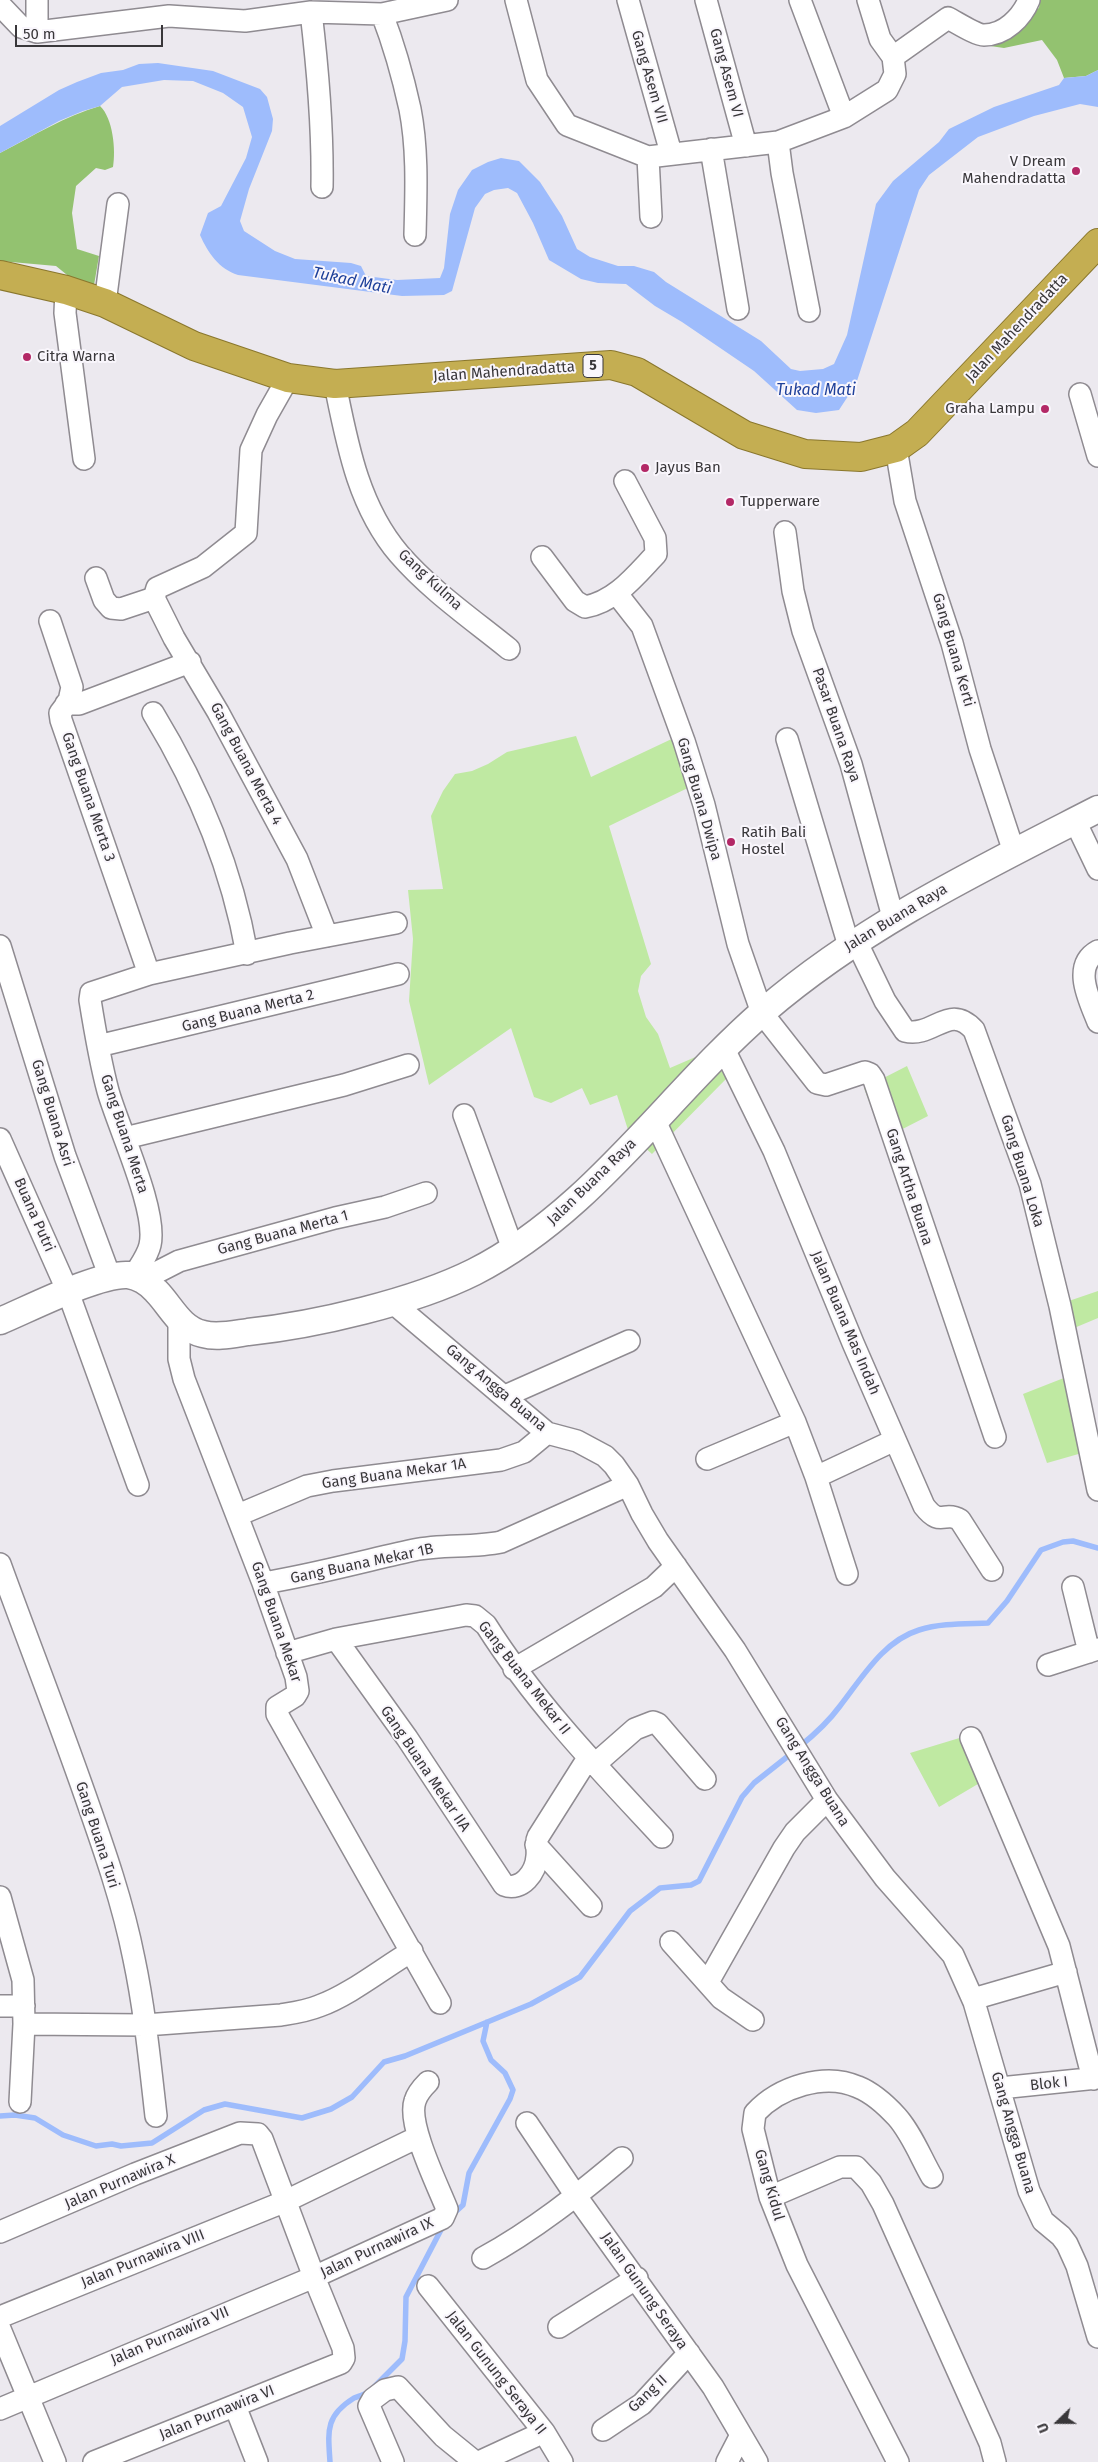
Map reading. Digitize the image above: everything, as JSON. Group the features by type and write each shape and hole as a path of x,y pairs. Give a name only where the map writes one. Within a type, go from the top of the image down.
{"highway":[{"name":"Jalan Mahendradatta","path":"0,275 66,290 105,303 194,346 288,378 335,384 611,365 637,372 744,435 805,454 861,457 896,448 917,433 1098,242"}],"street":[{"path":"37,32 38,0"},
{"path":"0,5 21,27 37,32 169,8 245,21 274,8 311,12 382,14 411,4 448,0"},
{"path":"516,0 537,80 567,125 648,157 712,148 778,142 844,117 887,90 895,74 893,57 880,39 868,0"},
{"name":"Gang Asem VII","path":"628,0 671,153"},
{"name":"Gang Asem VI","path":"706,0 746,146"},
{"path":"800,0 844,117"},
{"path":"893,57 948,18 983,35 1004,30 1024,11 1029,0"},
{"path":"311,12 320,83 322,187"},
{"path":"382,14 393,44 410,111 416,184 415,235"},
{"path":"778,142 782,174 809,311"},
{"path":"712,148 738,309"},
{"path":"648,157 651,216"},
{"path":"105,303 118,204"},
{"path":"66,290 65,313 84,458"},
{"path":"96,578 104,600 111,608 121,609 154,598 157,588 203,567 246,533 251,450 267,415 288,378"},
{"name":"Gang Kulma","path":"335,384 352,463 368,505 388,539 410,566 509,649"},
{"path":"1080,394 1098,456"},
{"name":"Gang Buana Kerti","path":"896,448 905,501 949,634 980,749 1014,852"},
{"path":"542,557 575,601 585,607 594,606 618,594 656,554 657,546 655,538 625,481"},
{"name":"Pasar Buana Raya","path":"785,532 793,591 803,631 851,764 893,917"},
{"name":"Gang Buana Dwipa","path":"618,594 642,626 684,742 704,805 738,944 762,1013"},
{"name":"Gang Buana Merta 4","path":"154,598 297,859 327,936"},
{"name":"Gang Buana Merta 3","path":"50,621 70,677 72,694 60,713 61,720 149,974"},
{"path":"66,704 79,704 190,662"},
{"path":"153,713 180,758 225,864 247,954"},
{"path":"787,739 853,943"},
{"name":"Jalan Buana Raya","path":"129,1278 154,1288 190,1330 204,1335 220,1335 306,1322 392,1302 472,1273 513,1249 556,1218 655,1121 724,1049 762,1013 814,970 893,917 1098,809"},
{"path":"1075,821 1098,869"},
{"path":"149,974 396,923"},
{"name":"Gang Buana Loka","path":"853,943 885,1001 905,1031 914,1033 955,1018 962,1020 974,1030 1030,1184 1060,1306 1098,1490"},
{"name":"Gang Buana Asri","path":"0,946 65,1156 129,1278"},
{"path":"1098,951 1086,962 1083,972 1085,988 1098,1022"},
{"name":"Gang Buana Merta","path":"129,1278 150,1246 150,1226 145,1202 108,1089 90,1000 93,991 149,974"},
{"name":"Gang Buana Merta 2","path":"98,1046 398,974"},
{"name":"Gang Artha Buana","path":"762,1013 817,1083 826,1085 865,1072 870,1074 874,1080 995,1437"},
{"name":"Jalan Buana Mas Indah","path":"724,1049 774,1151 924,1506 932,1516 937,1518 955,1517 960,1520 992,1570"},
{"path":"125,1138 344,1085 408,1066"},
{"path":"464,1115 513,1249"},
{"path":"655,1121 795,1422 816,1477 847,1574"},
{"name":"Buana Putri","path":"0,1139 68,1292 138,1485"},
{"name":"Gang Buana Merta 1","path":"129,1278 179,1261 335,1218 386,1208 426,1192"},
{"path":"0,1322 68,1292 129,1278"},
{"name":"Gang Angga Buana","path":"392,1302 547,1433 577,1440 605,1456 628,1485 642,1514 735,1650 827,1800 885,1878 953,1955 973,1999 1029,2191 1044,2221 1067,2244 1077,2266 1098,2337"},
{"name":"Gang Buana Mekar","path":"179,1319 179,1359 184,1379 264,1583 296,1677 298,1692 277,1707 276,1714 440,2003"},
{"path":"505,1396 629,1341"},
{"path":"707,1459 795,1422"},
{"name":"Gang Buana Mekar 1A","path":"238,1515 308,1486 501,1460 524,1452 547,1433"},
{"path":"816,1477 895,1440"},
{"name":"Gang Buana Mekar 1B","path":"264,1583 313,1575 415,1550 488,1545 501,1542 628,1485"},
{"name":"Gang Buana Turi","path":"0,1564 58,1717 100,1837 134,1958 145,2025 156,2116"},
{"path":"514,1669 654,1587 676,1566"},
{"path":"1048,1665 1094,1650 1073,1587"},
{"name":"Gang Buana Mekar II","path":"287,1653 336,1639 475,1616 486,1624 514,1669 591,1761 662,1836"},
{"name":"Gang Buana Mekar IIA","path":"336,1639 407,1738 504,1885 510,1887 520,1885 530,1875 537,1858 536,1846"},
{"path":"591,1906 536,1846 538,1836 591,1761 635,1729 653,1722 658,1724 705,1779"},
{"path":"971,1738 1059,1946 1096,2079"},
{"path":"708,1982 784,1848 795,1832 827,1800"},
{"path":"0,1897 23,1980 24,2015 20,2102"},
{"path":"671,1942 721,1998 753,2020"},
{"path":"0,2006 24,2015 145,2025 281,2015 319,2006 412,1951"},
{"path":"973,1999 1066,1972"},
{"name":"Blok I","path":"1000,2088 1096,2079"},
{"name":"Jalan Purnawira IX","path":"314,2277 443,2218 446,2214 447,2210 418,2137 414,2102 428,2082"},
{"name":"Gang Kidul","path":"898,2462 796,2265 770,2197 752,2121 755,2113 775,2097 806,2084 837,2082 856,2086 883,2103 899,2119 932,2178"},
{"name":"Jalan Gunung Seraya","path":"527,2123 576,2196 714,2387 757,2462"},
{"name":"Jalan Purnawira X","path":"0,2232 135,2174 240,2133 258,2134 262,2139 286,2202"},
{"path":"314,2277 286,2202 418,2137"},
{"path":"483,2258 520,2238 576,2196 622,2158"},
{"path":"770,2197 840,2167 856,2167 872,2183 990,2443 995,2462"},
{"name":"Jalan Purnawira VIII","path":"0,2317 286,2202"},
{"name":"Jalan Purnawira VI","path":"94,2462 341,2363 344,2358 343,2348 314,2277"},
{"name":"Jalan Purnawira VII","path":"0,2409 314,2277"},
{"path":"559,2327 636,2278"},
{"name":"Jalan Gunung Seraya II","path":"428,2286 544,2432 562,2462"},
{"path":"0,2328 27,2398 55,2462"},
{"name":"Gang II","path":"603,2430 642,2404 689,2353"},
{"path":"393,2462 369,2406 373,2399 391,2387 398,2387 406,2393 443,2436 477,2462 544,2432"},
{"path":"235,2406 257,2462"},
{"path":"727,2462 742,2435"}],"green space":[{"path":"1040,0 1098,0 1098,70 1086,76 1064,78 1057,60 1042,40 1004,48 990,46 983,35 1039,8"},
{"path":"100,106 111,126 114,152 113,167 105,170 96,168 76,186 72,213 77,249 99,256 94,285 77,283 56,266 0,261 0,153 62,121"},
{"path":"576,736 591,777 678,736 694,785 609,826 651,964 641,976 638,991 646,1017 658,1034 670,1068 707,1052 727,1078 652,1154 629,1133 617,1095 590,1105 582,1088 551,1103 534,1097 511,1028 429,1085 409,1001 413,939 408,890 443,889 431,816 443,791 455,774 472,771 507,752"},
{"path":"907,1066 928,1116 883,1139 864,1088"},
{"path":"1098,1291 1098,1318 1067,1331 1060,1304"},
{"path":"1074,1374 1089,1451 1047,1463 1023,1394"},
{"path":"966,1736 983,1781 939,1807 910,1753"}],"water":[{"name":"Tukad Mati","path":"158,63 213,71 260,89 267,97 273,119 272,131 249,189 240,221 244,231 275,251 295,259 351,263 361,266 366,276 397,280 440,278 444,268 450,214 458,190 472,170 488,162 501,158 519,161 540,182 562,216 577,249 590,257 618,266 634,266 654,272 666,282 761,341 791,369 800,371 823,369 834,364 847,335 876,204 893,181 939,142 949,129 994,107 1059,85 1064,78 1086,76 1098,70 1098,107 1080,104 1034,116 978,137 929,175 919,190 856,384 839,410 816,413 797,410 754,371 655,306 626,284 598,283 581,279 549,260 533,223 517,193 508,188 494,190 485,194 475,208 452,291 444,295 402,296 238,275 225,269 215,260 200,235 208,213 221,206 246,158 252,137 243,107 223,93 193,81 164,80 122,87 100,106 59,121 0,153 0,126 59,90 101,73 123,70 139,64"}],"waterway":[{"path":"799,1747 831,1717 884,1651 906,1635 936,1626 988,1623 1007,1601 1041,1550 1063,1542 1073,1541 1098,1548"},
{"path":"0,2116 15,2115 35,2118 63,2135 96,2146 112,2144 121,2146 152,2143 204,2110 225,2104 302,2118 331,2109 352,2097 384,2062 405,2056 531,2004 580,1977 630,1911 660,1888 691,1885 699,1881 742,1797 754,1783 792,1753"},
{"path":"452,2215 463,2205 469,2173 510,2099 513,2090 505,2073 491,2060 483,2041 487,2022"},
{"path":"375,2386 402,2359 405,2341 406,2297 443,2226"},
{"path":"330,2462 329,2433 333,2418 338,2411 354,2398 368,2392"}],"place":[{"name":"V Dream Mahendradatta","path":"1076,171"},
{"name":"Citra Warna","path":"27,357"},
{"name":"Graha Lampu","path":"1045,409"},
{"name":"Jayus Ban","path":"645,468"},
{"name":"Tupperware","path":"730,502"},
{"name":"Ratih Bali Hostel","path":"731,842"}]}
